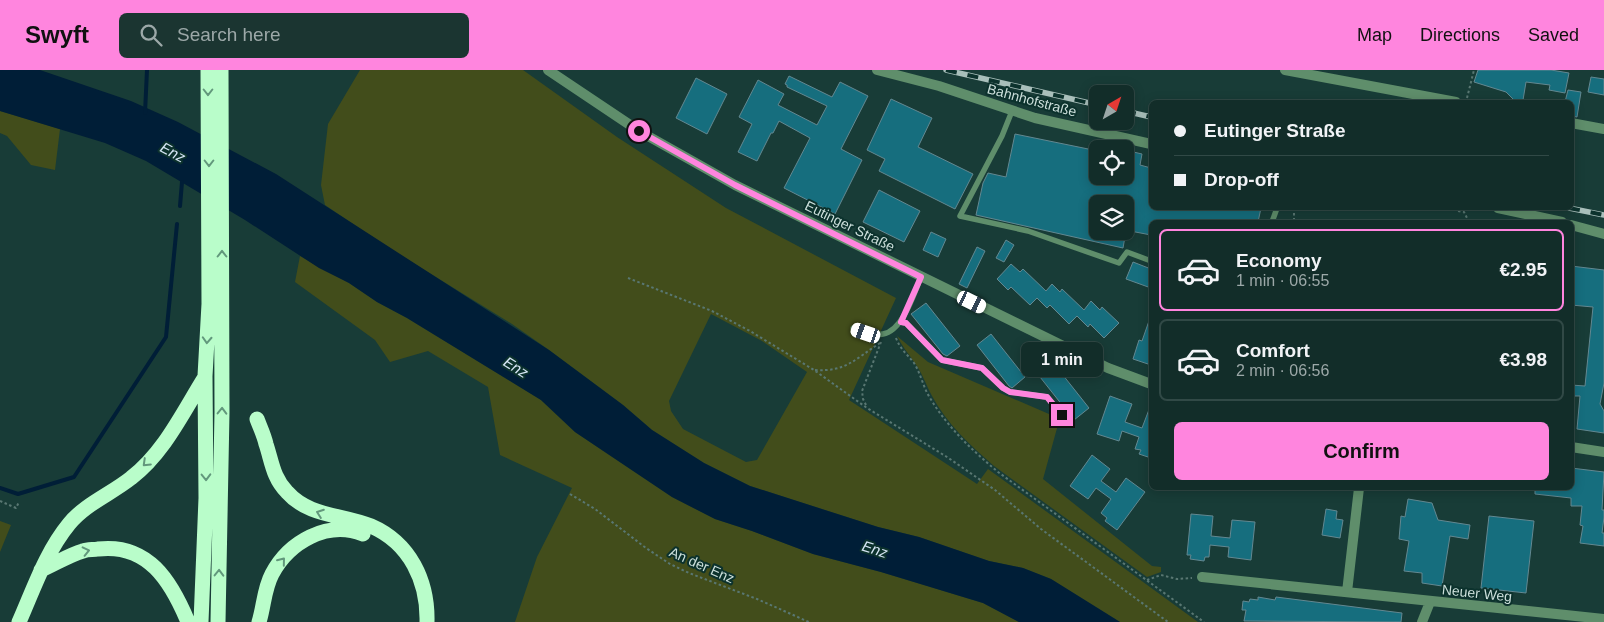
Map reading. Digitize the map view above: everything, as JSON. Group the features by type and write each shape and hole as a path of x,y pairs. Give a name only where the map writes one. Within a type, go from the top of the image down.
{"highway":[{"path":"208,70 215,113"},
{"path":"218,622 222,412 216,304 215,113 221,70"},
{"path":"201,622 206,498 205,376 216,304"},
{"path":"19,622 54,543 71,522 102,496 131,478 155,455 176,425 205,376"},
{"path":"257,419 266,443 272,468 287,493 310,509 370,526 389,536 410,558 425,591 427,622"},
{"path":"259,622 272,574 283,559 309,536 334,529 359,532 369,536 381,543 402,562 409,574 414,589 417,604 417,622"},
{"path":"41,570 84,551 109,548 134,552 150,563 168,582 188,622"}],"street":[{"name":"Eutinger Straße","path":"548,70 594,102 690,161 735,185 1108,368 1149,383"},
{"name":"Bahnhofstraße","path":"877,70 939,86 1012,112 1149,144"},
{"path":"1286,70 1328,74 1447,100"},
{"path":"1574,124 1604,129"},
{"path":"1507,210 1553,220"},
{"path":"1574,226 1604,234"},
{"path":"1574,447 1604,452"},
{"path":"1347,592 1359,490"},
{"name":"Neuer Weg","path":"1202,577 1604,619"},
{"path":"1422,622 1430,602"}],"lane":[{"path":"1012,112 1002,136 960,216 1028,231 1119,263 1127,252 1149,260"},
{"path":"852,328 866,333 883,334 893,331 901,322 921,277"},
{"path":"901,322 906,323 942,360 982,368 1003,388 1010,392 1047,397 1062,415"}],"path":[{"path":"1467,98 1474,70"},
{"path":"1458,211 1464,212 1468,220"},
{"path":"628,278 712,311 750,331 814,370 867,408 995,490 1041,529 1168,622"},
{"path":"893,331 899,346 914,364 930,398 948,424 970,448 998,472 1204,622"},
{"path":"867,408 862,391 883,334"},
{"path":"814,370 830,371 846,366 881,342"},
{"name":"An der Enz","path":"570,494 595,509 670,564 809,622"},
{"path":"0,501 16,508 19,502"},
{"path":"1147,580 1161,574 1178,580 1202,577"}],"green space":[{"path":"360,70 523,70 617,137 726,208 896,298 849,400 977,484 988,469 1198,622 1120,622 1051,579 1023,568 989,561 919,537 878,527 750,486 704,463 652,430 623,405 512,324 384,245 325,205 321,185 328,124","holes":["711,314 762,341 807,372 757,460 746,462 683,429 671,411 669,401"]},
{"path":"0,111 60,129 55,170 31,165 7,136 0,133"},
{"path":"300,256 349,283 377,302 407,318 541,400 575,432 672,497 715,519 813,554 881,572 983,603 1019,622 515,622 537,557 572,488 500,455 488,387 428,351 390,362 375,340 295,282"},
{"path":"897,336 928,362 1049,414 1059,421 1043,479 1152,566 1161,567 1161,572 1147,577 985,458 960,434 945,416"},
{"path":"0,521 11,525 0,552"}],"water":[{"name":"Enz","path":"0,70 40,70 131,101 178,122 276,174 549,350 623,405 652,430 704,463 750,486 878,527 919,537 989,561 1023,568 1051,579 1120,622 1019,622 983,603 881,572 813,554 715,519 672,497 575,432 541,400 407,318 377,302 349,283 319,268 245,220 146,161 105,143 0,111"}],"building":[{"path":"1478,70 1551,70 1569,73 1565,93 1549,90 1550,85 1526,82 1523,100 1514,100 1506,92 1474,82"},
{"path":"789,76 832,97 840,82 868,96 841,149 862,160 835,214 784,188 810,138 779,121 757,161 738,152 752,124 739,117 758,80 784,94 778,105 817,125 827,106 787,87 785,84"},
{"path":"1591,77 1604,79 1604,95 1588,92"},
{"path":"696,78 727,94 707,134 676,118"},
{"path":"1568,90 1581,92 1577,117 1574,116 1574,100 1566,100"},
{"path":"891,99 932,118 918,147 973,174 955,209 879,171 885,159 867,150"},
{"path":"1015,134 1089,149 1089,185 1134,185 1134,152 1142,154 1140,165 1149,167 1149,210 1261,210 1258,220 1149,220 1149,235 1134,232 1134,195 1089,195 1089,240 1124,240 1123,248 976,215 983,183 988,173 1006,177"},
{"path":"879,190 920,211 904,242 863,222"},
{"path":"931,232 946,239 938,257 923,250"},
{"path":"1006,240 1014,245 1004,262 996,258"},
{"path":"977,247 985,251 967,288 959,284"},
{"path":"1133,262 1149,268 1149,287 1126,279"},
{"path":"1011,264 1020,272 1023,269 1046,291 1052,284 1060,292 1062,289 1084,310 1091,301 1100,310 1102,307 1119,323 1104,338 1090,324 1088,327 1077,316 1069,324 1050,305 1047,308 1037,298 1030,305 1011,287 1008,290 997,279"},
{"path":"1574,266 1604,270 1604,383 1600,404 1604,411 1604,433 1577,429 1580,396 1574,396 1574,385 1585,386 1593,307 1574,305"},
{"path":"926,303 960,346 947,356 943,354 911,314"},
{"path":"1149,321 1149,364 1133,359 1139,340 1142,341"},
{"path":"991,334 1025,377 1012,388 977,345"},
{"path":"1055,365 1089,408 1074,420 1040,377"},
{"path":"1110,396 1132,404 1125,422 1142,428 1149,410 1149,457 1139,454 1141,450 1135,449 1139,437 1122,431 1119,441 1097,434"},
{"path":"1092,455 1110,469 1101,481 1116,492 1126,478 1145,492 1117,530 1105,521 1107,518 1101,513 1111,499 1096,488 1088,499 1070,486"},
{"path":"1574,468 1604,472 1602,533 1604,533 1604,546 1580,543 1583,526 1580,525 1582,506 1571,506 1571,498 1535,494 1535,490 1574,490"},
{"path":"1408,499 1432,503 1438,520 1470,525 1468,539 1450,536 1442,586 1422,583 1422,573 1404,571 1409,541 1399,539 1401,516 1405,517"},
{"path":"1326,509 1337,511 1336,519 1343,520 1340,538 1322,535"},
{"path":"1191,514 1213,516 1211,536 1230,538 1232,520 1255,522 1251,560 1228,557 1229,547 1210,545 1209,557 1205,557 1204,561 1190,559 1191,555 1187,555"},
{"path":"1489,516 1534,521 1526,593 1481,588"},
{"path":"1258,597 1275,600 1276,597 1402,613 1401,622 1244,621 1246,610 1242,610 1243,601 1249,602 1250,599 1258,600"}],"waterway":[{"path":"145,113 147,70"},
{"path":"180,206 182,182"},
{"path":"0,488 18,494 74,477 166,337 177,224"}],"railway":[{"path":"946,70 1089,103"},
{"path":"1134,113 1149,117"},
{"path":"1574,209 1604,215"}],"route":[{"path":"639,131 735,185 921,277 901,322 906,323 942,360 982,368 1003,388 1010,392 1047,397 1062,415"}]}
